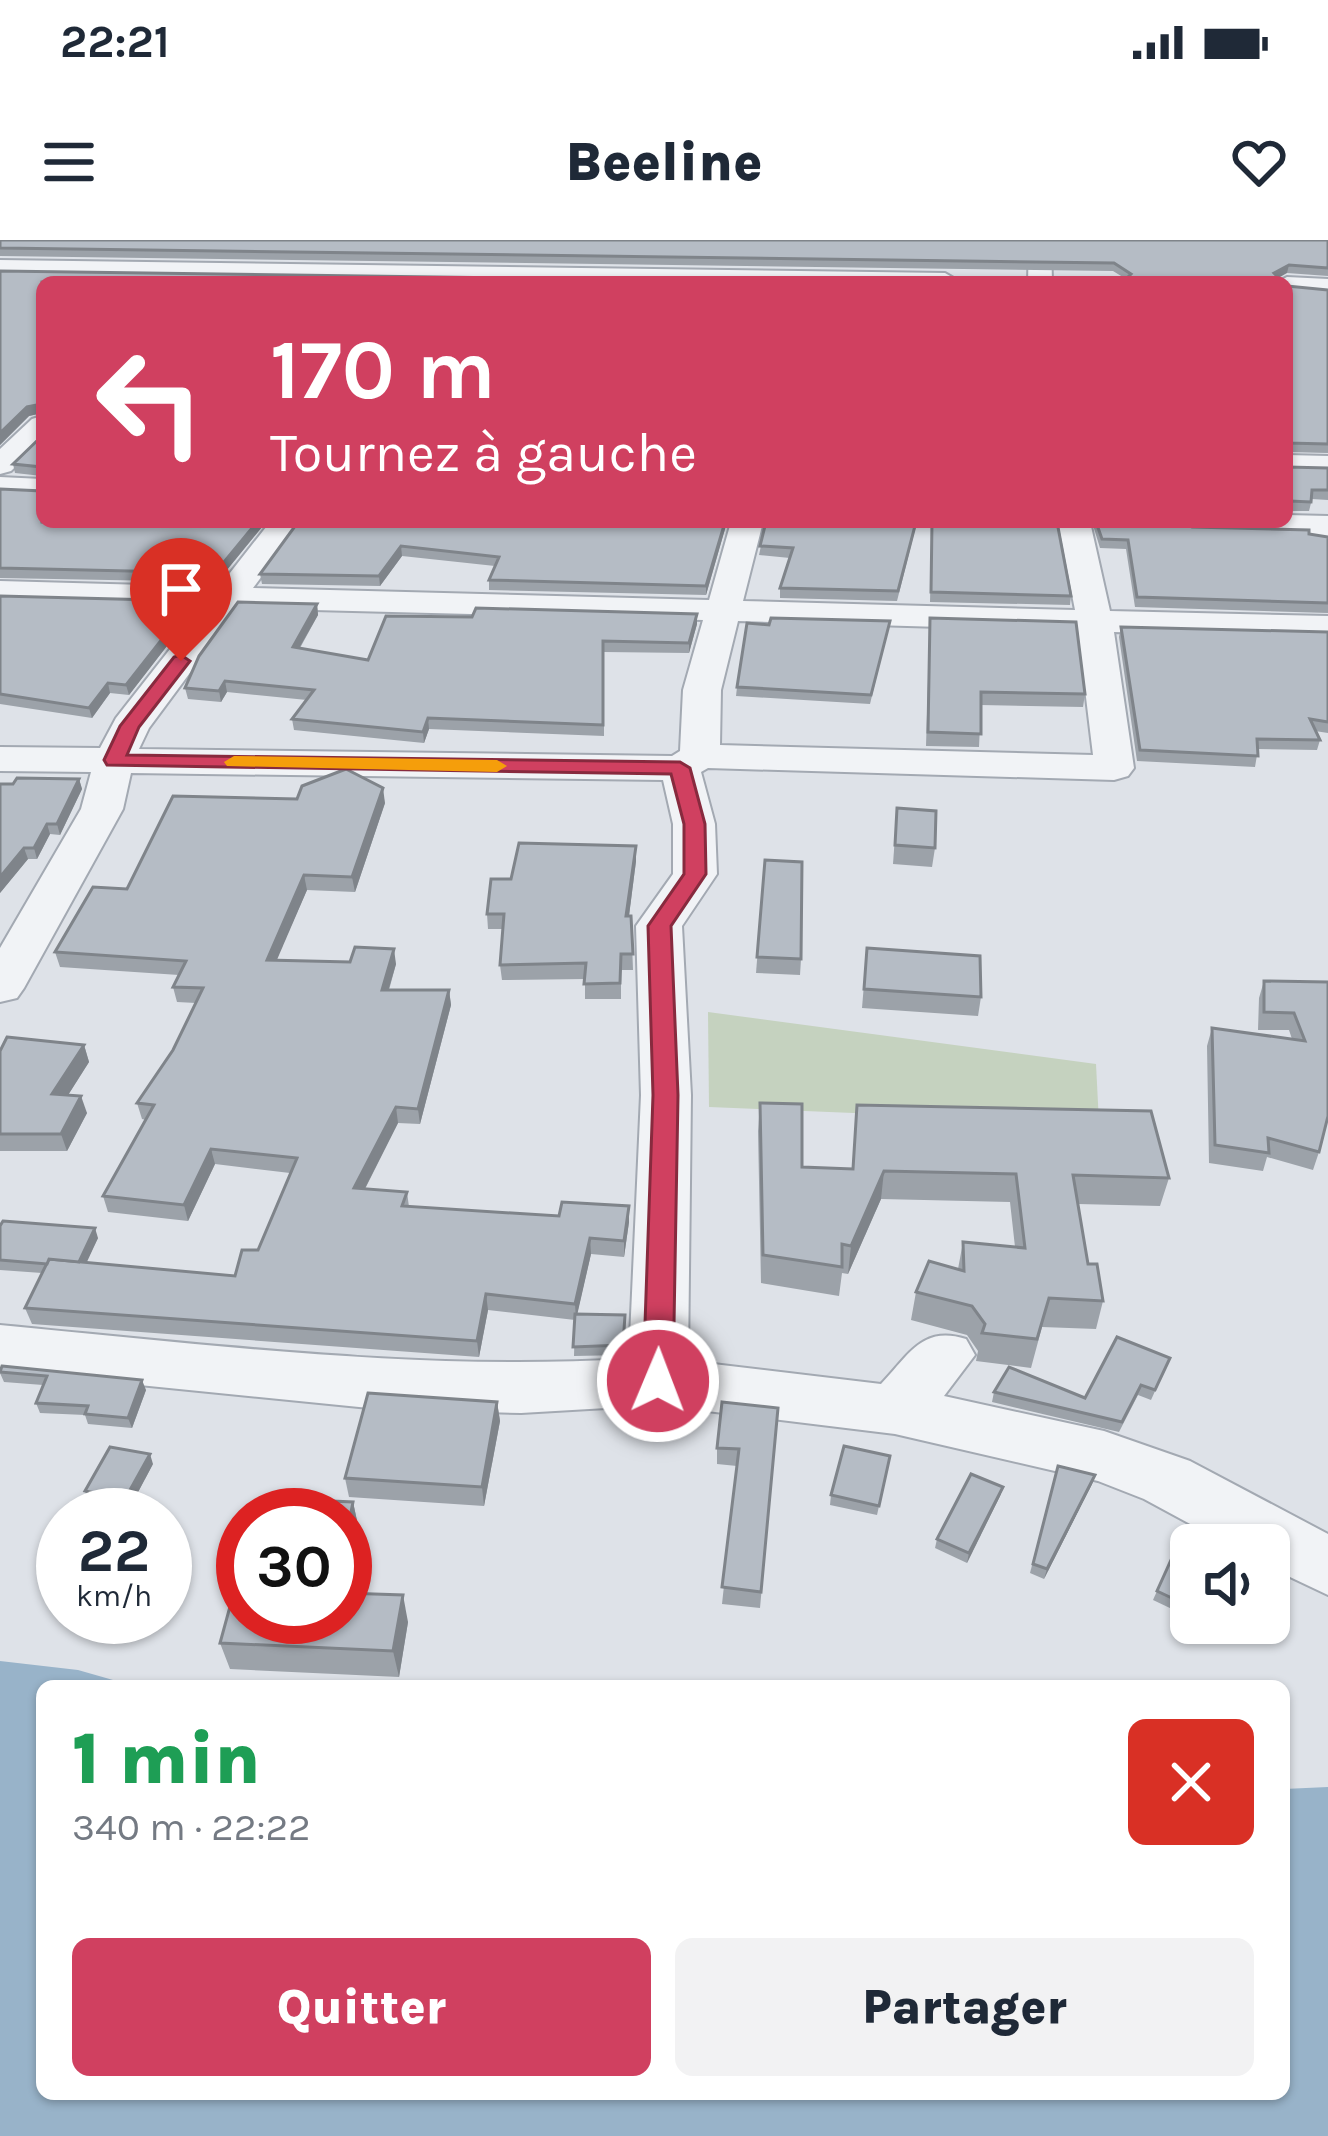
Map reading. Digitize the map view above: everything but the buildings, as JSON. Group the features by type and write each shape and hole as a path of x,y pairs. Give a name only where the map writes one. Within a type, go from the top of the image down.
{"street":[{"path":"0,267 206,276 243,240"},
{"path":"463,276 481,240"},
{"path":"1040,240 1040,276"},
{"path":"1293,284 1328,286"},
{"path":"0,433 36,431"},
{"path":"0,465 36,434"},
{"path":"1293,464 1328,465"},
{"path":"0,486 36,488"},
{"path":"1293,525 1328,526"},
{"path":"0,988 102,809 114,760 130,726 282,528"},
{"path":"658,1381 665,1095 659,926 695,874 690,762 702,690 746,528"},
{"path":"0,759 1114,768 1095,622 1075,528"},
{"path":"0,591 1328,627"},
{"path":"0,1348 379,1385 521,1389 658,1381 895,1410 1104,1457 1166,1480 1328,1566"},
{"path":"895,1410 945,1355"}],"green space":[{"path":"708,1012 1096,1064 1099,1123 709,1107"}],"water":[{"path":"0,1661 78,1670 113,1680 36,1680 36,2100 1290,2100 1290,1789 1328,1787 1328,2136 0,2136"}],"slow traffic":[{"path":"234,762 497,766"}],"route":[{"path":"181,661 130,726 114,760 680,768 694,824 695,874 659,926 665,1095 658,1381"}]}
